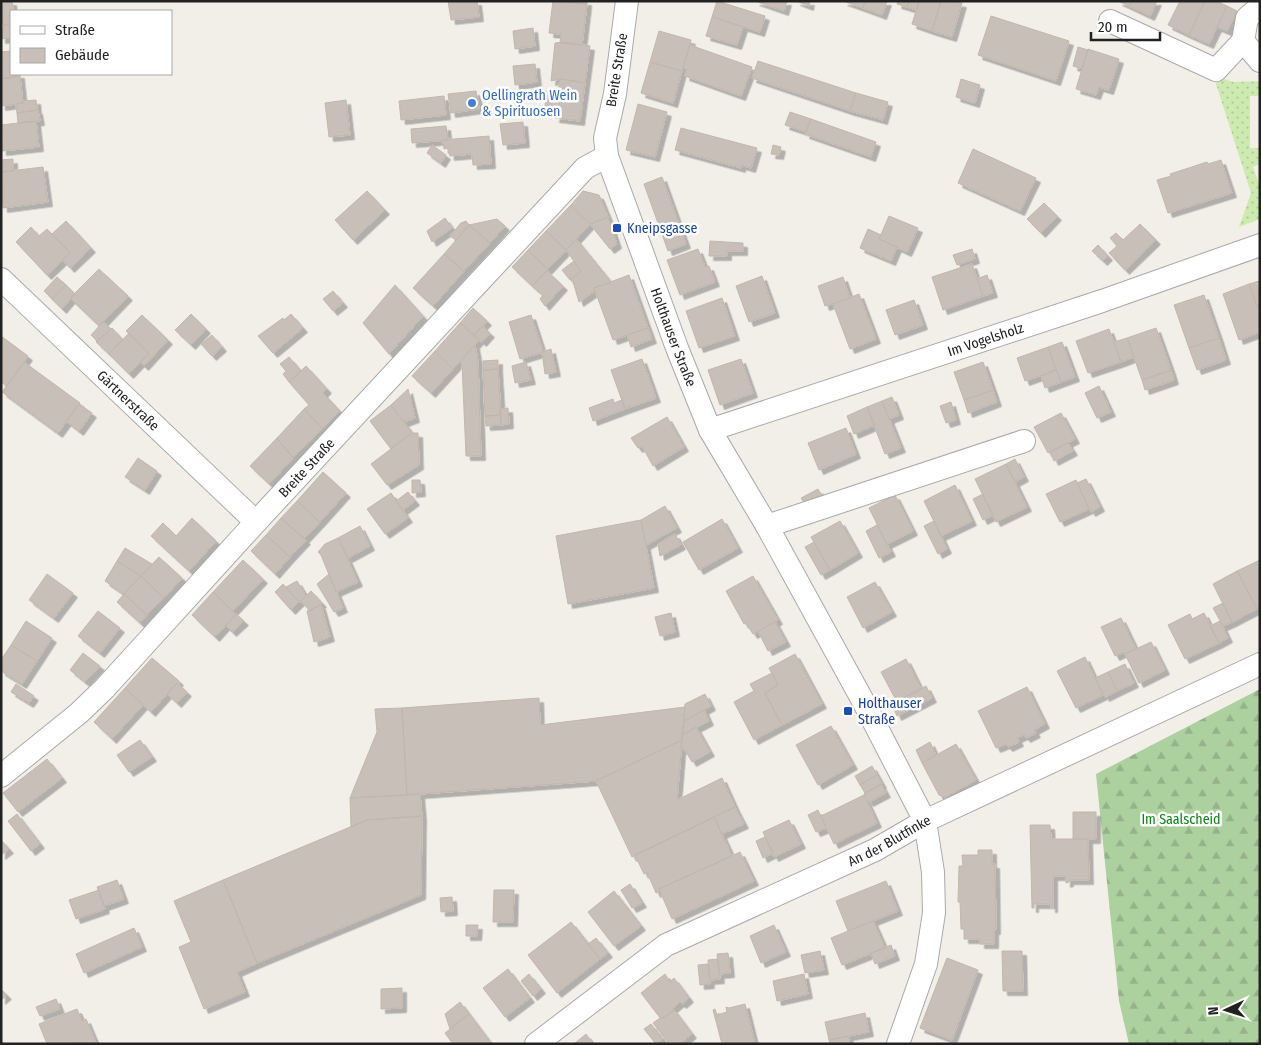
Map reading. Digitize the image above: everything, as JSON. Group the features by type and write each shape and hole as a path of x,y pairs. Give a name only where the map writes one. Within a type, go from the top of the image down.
{"street":[{"name":"Breite Straße","path":"1,776 86,707 606,147 628,1"},
{"path":"1110,21 1216,70 1243,41 1247,18 1260,8"},
{"path":"1243,41 1260,61"},
{"name":"Holthauser Straße","path":"606,147 677,348 710,430 767,526 863,701 925,822 933,872 934,913 926,964 898,1044"},
{"name":"Im Vogelsholz","path":"710,430 1102,300 1260,245"},
{"name":"Gärtnerstraße","path":"1,279 256,522"},
{"path":"767,526 1024,441"},
{"name":"An der Blutfinke","path":"536,1044 666,945 875,850 925,822 1260,664"}],"green space":[{"path":"1208,77 1218,77 1233,82 1260,81 1260,96 1250,96 1250,148 1260,148 1260,164 1253,167 1260,187 1260,219 1239,227 1251,193 1215,81"},
{"name":"Im Saalscheid","path":"1260,689 1260,1044 1129,1044 1119,1001 1096,774"}],"building":[{"path":"1,1 12,1 13,10 10,10 10,24 3,25"},
{"path":"448,1 477,1 479,17 451,20"},
{"path":"553,1 587,4 582,45 560,43 561,34 549,33"},
{"path":"562,1 587,1 587,4"},
{"path":"717,1 765,16 760,32 712,17"},
{"path":"755,1 787,1 784,11"},
{"path":"796,1 810,1 809,6"},
{"path":"843,1 865,1 863,8"},
{"path":"865,1 887,1 882,15 863,8"},
{"path":"898,1 909,1 907,7 897,4"},
{"path":"909,1 919,1 917,10 907,7"},
{"path":"919,1 941,1 932,31 912,24"},
{"path":"941,1 962,3 952,37 932,31"},
{"path":"1118,1 1132,1 1129,6"},
{"path":"1132,1 1157,1 1150,16 1129,6"},
{"path":"1180,1 1205,1 1189,35 1168,25"},
{"path":"1205,1 1216,1 1227,6 1209,44 1189,35"},
{"path":"1227,6 1237,11 1227,31 1217,27"},
{"path":"991,16 1069,41 1056,81 978,55"},
{"path":"712,17 743,27 737,45 706,36"},
{"path":"10,24 10,38 1,39 3,25"},
{"path":"533,28 535,46 515,49 513,31"},
{"path":"659,31 691,40 682,71 650,62"},
{"path":"563,42 590,46 585,83 560,79 551,81 555,43"},
{"path":"690,45 752,67 741,96 685,76 687,69 683,68"},
{"path":"1078,47 1088,50 1082,69 1073,66"},
{"path":"1088,49 1119,59 1109,90 1099,87 1096,95 1076,89"},
{"path":"10,51 10,75 20,76 1,79 1,52"},
{"path":"758,61 856,93 850,111 752,78"},
{"path":"650,62 682,71 673,103 641,93"},
{"path":"535,64 537,82 515,85 513,66"},
{"path":"20,76 23,103 1,106 1,79"},
{"path":"560,79 585,83 580,121 555,118 557,108 545,106 547,90 558,92"},
{"path":"961,79 980,85 975,103 956,97"},
{"path":"476,91 479,109 451,113 448,94"},
{"path":"856,93 888,102 883,120 850,111"},
{"path":"444,96 446,115 401,120 399,101"},
{"path":"36,100 37,110 17,113 16,104 23,103 23,101"},
{"path":"346,100 350,135 329,137 325,103"},
{"path":"638,104 667,112 655,157 626,150"},
{"path":"38,110 40,121 18,123 17,113"},
{"path":"790,112 811,119 806,132 785,125"},
{"path":"811,119 876,142 871,157 805,134"},
{"path":"36,121 39,147 2,151 1,125"},
{"path":"523,122 525,143 503,145 500,124"},
{"path":"446,126 448,140 412,143 411,129"},
{"path":"681,128 757,148 751,168 741,165 741,168 675,150"},
{"path":"489,136 491,164 473,165 472,154 450,156 449,148 444,149 443,140"},
{"path":"432,145 446,155 441,163 427,153"},
{"path":"773,145 781,147 779,155 771,154"},
{"path":"973,149 1036,178 1020,211 958,183"},
{"path":"13,159 13,171 1,172 1,160"},
{"path":"1221,160 1232,193 1168,213 1157,180 1207,162 1208,164"},
{"path":"43,167 48,202 3,208 1,172"},
{"path":"662,177 686,244 668,251 644,184"},
{"path":"367,191 385,210 353,240 335,220"},
{"path":"583,191 599,195 608,217 590,224 571,205"},
{"path":"1044,203 1057,216 1041,233 1027,219"},
{"path":"571,205 590,224 566,250 546,231"},
{"path":"889,216 918,228 907,252 879,239"},
{"path":"608,217 617,244 610,249 590,224"},
{"path":"445,218 452,228 432,242 427,231"},
{"path":"497,219 505,226 490,243 469,225"},
{"path":"66,221 91,248 70,268 63,260 70,253 52,234"},
{"path":"466,221 469,225 456,240 450,236 461,223"},
{"path":"1140,224 1156,240 1125,270 1109,253 1117,246 1110,238 1116,233 1123,240"},
{"path":"469,225 490,243 464,271 444,254"},
{"path":"31,227 39,236 47,229 70,253 47,275 16,242"},
{"path":"868,229 881,235 879,239 897,247 891,261 860,248"},
{"path":"546,231 566,250 548,269 528,250"},
{"path":"576,239 611,282 594,288 595,291 579,302 572,278 581,271 566,250"},
{"path":"710,241 743,243 743,251 727,251 727,256 709,256"},
{"path":"1098,245 1108,256 1103,261 1092,251"},
{"path":"698,249 705,267 709,266 715,282 680,295 667,260"},
{"path":"972,249 975,259 957,265 953,255"},
{"path":"528,250 548,269 532,286 512,267"},
{"path":"444,254 464,271 433,306 413,288"},
{"path":"574,261 581,271 570,280 562,270"},
{"path":"972,264 983,296 943,310 932,277"},
{"path":"99,269 128,296 99,326 70,298"},
{"path":"547,271 563,286 545,306 540,299 543,295 532,286"},
{"path":"629,275 648,328 613,340 594,288"},
{"path":"987,275 993,293 983,296 977,279"},
{"path":"762,276 775,313 749,322 736,286"},
{"path":"57,277 66,285 52,299 44,291"},
{"path":"843,277 850,298 825,306 818,286"},
{"path":"1259,281 1260,303 1256,305 1249,284"},
{"path":"1249,284 1260,315 1260,332 1239,340 1223,294"},
{"path":"66,285 75,294 62,309 52,299"},
{"path":"395,285 423,316 389,354 363,323"},
{"path":"333,291 343,303 333,311 323,299"},
{"path":"859,294 876,339 850,349 833,304"},
{"path":"1204,295 1219,338 1189,348 1174,305"},
{"path":"722,298 735,336 699,348 686,311"},
{"path":"914,300 923,325 895,335 886,310"},
{"path":"473,308 487,321 474,335 460,323"},
{"path":"191,314 206,329 191,345 175,330"},
{"path":"291,314 303,328 273,353 258,336"},
{"path":"142,315 168,340 144,366 140,362 149,353 126,331"},
{"path":"531,315 543,352 520,359 509,322"},
{"path":"103,322 111,329 97,341 91,335"},
{"path":"460,323 479,340 453,369 435,351"},
{"path":"482,326 490,333 482,342 474,335"},
{"path":"112,328 123,340 109,354 96,342"},
{"path":"648,328 652,339 631,347 627,335"},
{"path":"1156,328 1171,370 1142,380 1127,338"},
{"path":"1109,329 1121,362 1088,373 1076,341"},
{"path":"129,333 149,353 129,374 109,354"},
{"path":"212,335 222,347 212,356 201,344"},
{"path":"1,336 28,356 7,386 1,382"},
{"path":"1127,338 1134,357 1121,362 1114,342"},
{"path":"1219,338 1226,360 1197,370 1189,348"},
{"path":"1062,342 1075,377 1061,382 1048,347"},
{"path":"475,345 478,361 481,456 466,456 462,363 460,362"},
{"path":"1048,347 1056,370 1025,381 1017,358"},
{"path":"551,349 556,372 545,374 542,352"},
{"path":"435,351 453,369 431,393 412,376"},
{"path":"289,357 301,371 289,382 283,374 286,371 280,364"},
{"path":"642,359 656,398 625,409 611,370"},
{"path":"741,359 753,393 720,405 708,370"},
{"path":"498,360 498,369 483,370 483,361"},
{"path":"24,362 80,403 58,433 2,392"},
{"path":"526,362 531,380 515,383 512,366"},
{"path":"983,362 993,390 964,400 954,372"},
{"path":"306,366 327,389 323,393 340,411 322,428 304,409 309,405 289,382"},
{"path":"498,369 501,415 485,416 483,370"},
{"path":"1056,370 1061,382 1045,388 1041,376"},
{"path":"1171,370 1174,380 1145,390 1142,380"},
{"path":"1099,386 1111,412 1097,418 1085,393"},
{"path":"408,389 415,418 404,422 391,405"},
{"path":"993,390 997,402 968,413 964,400"},
{"path":"892,397 899,415 889,419 882,401"},
{"path":"613,399 614,403 622,400 625,409 593,421 589,408"},
{"path":"882,401 901,448 885,454 867,407"},
{"path":"951,402 956,420 946,423 940,406"},
{"path":"79,404 92,413 79,431 66,421"},
{"path":"391,405 412,433 391,449 370,421"},
{"path":"867,407 875,425 854,434 847,416"},
{"path":"508,408 509,424 501,425 500,409"},
{"path":"304,409 322,428 293,458 277,438"},
{"path":"1061,413 1075,439 1048,453 1034,427"},
{"path":"501,415 501,425 486,426 485,416"},
{"path":"667,417 684,447 653,466 642,446 638,448 631,438"},
{"path":"846,428 856,454 819,470 808,443"},
{"path":"412,433 418,433 419,465 387,485 371,464"},
{"path":"277,438 293,458 269,484 250,466"},
{"path":"1068,443 1073,451 1054,461 1050,452"},
{"path":"138,458 157,471 145,490 125,477"},
{"path":"1015,459 1024,477 1015,482 1006,464"},
{"path":"1006,464 1027,507 996,522 975,479"},
{"path":"323,472 346,493 320,522 297,501"},
{"path":"1086,479 1100,507 1091,512 1077,483"},
{"path":"412,480 420,480 421,492 412,493"},
{"path":"1076,480 1089,509 1060,522 1046,494"},
{"path":"955,485 972,521 941,536 924,501"},
{"path":"818,489 823,498 807,507 801,498"},
{"path":"408,492 415,501 403,510 396,501"},
{"path":"391,493 408,518 385,534 367,509"},
{"path":"983,494 993,515 983,520 973,499"},
{"path":"895,495 913,531 887,544 869,508"},
{"path":"297,501 320,522 304,539 281,518"},
{"path":"665,506 677,528 646,545 641,520"},
{"path":"192,518 216,541 189,571 151,536 163,523 176,536"},
{"path":"281,518 306,540 290,557 266,535"},
{"path":"722,519 738,548 699,570 683,542"},
{"path":"641,520 654,588 568,604 556,536"},
{"path":"840,521 858,553 830,570 811,537"},
{"path":"934,521 947,549 938,554 924,526"},
{"path":"877,525 891,552 879,558 866,531"},
{"path":"360,526 370,546 348,558 338,538"},
{"path":"675,534 681,545 660,556 658,544"},
{"path":"266,535 290,557 275,574 251,551"},
{"path":"338,538 358,582 336,592 321,555 318,552 325,544"},
{"path":"814,542 830,570 821,575 805,547"},
{"path":"125,548 152,564 141,576 117,561"},
{"path":"159,557 182,578 164,598 141,576"},
{"path":"243,560 263,579 233,611 213,592"},
{"path":"1260,560 1260,608 1257,609 1237,571"},
{"path":"117,561 141,576 124,594 105,581"},
{"path":"1237,571 1257,609 1232,622 1213,584"},
{"path":"47,574 73,593 54,618 29,600"},
{"path":"329,574 343,608 334,612 317,584"},
{"path":"141,576 164,598 147,615 124,594"},
{"path":"753,576 778,620 753,634 746,623 744,624 726,591"},
{"path":"297,581 306,596 299,602 286,587"},
{"path":"875,582 892,612 863,628 847,597"},
{"path":"283,584 299,602 291,610 275,592"},
{"path":"311,591 322,603 310,611 301,601"},
{"path":"213,592 236,614 215,637 192,615"},
{"path":"124,594 147,615 140,623 117,602"},
{"path":"1223,603 1232,622 1223,626 1213,608"},
{"path":"321,605 330,637 314,642 307,611"},
{"path":"98,611 120,628 100,653 78,636"},
{"path":"671,613 675,632 660,636 655,617"},
{"path":"1204,613 1219,643 1185,659 1168,625 1190,614 1192,619"},
{"path":"236,614 244,621 232,632 226,626"},
{"path":"1121,618 1136,649 1115,656 1101,627"},
{"path":"26,621 52,638 37,661 11,645"},
{"path":"1220,621 1228,638 1219,643 1210,626"},
{"path":"775,622 786,642 768,651 758,631"},
{"path":"1151,642 1165,670 1139,683 1125,654"},
{"path":"11,645 37,661 22,684 1,671 1,660"},
{"path":"83,653 100,666 85,682 70,670"},
{"path":"795,654 822,704 782,725 765,693 778,685 769,668"},
{"path":"1085,657 1103,695 1076,708 1057,671"},
{"path":"152,658 179,681 151,712 125,688"},
{"path":"906,659 921,689 897,702 881,672"},
{"path":"1125,664 1134,683 1117,691 1108,672"},
{"path":"1108,672 1117,691 1105,697 1095,678"},
{"path":"772,673 778,685 765,693 782,725 754,740 734,702 754,691 750,684"},
{"path":"177,683 187,692 177,703 167,694"},
{"path":"16,684 34,696 29,703 11,692"},
{"path":"926,686 932,698 897,716 892,704"},
{"path":"1027,687 1045,724 1034,730 1036,733 1026,738 1024,735 1017,738 1019,742 1008,747 1006,744 996,748 978,711"},
{"path":"125,688 143,705 112,739 94,722"},
{"path":"705,694 711,706 684,721 685,704"},
{"path":"539,698 540,725 685,707 682,740 596,781 407,795 402,708"},
{"path":"402,708 407,795 350,798 377,732 375,709"},
{"path":"704,710 709,721 682,735 684,721"},
{"path":"831,726 853,765 818,785 796,745"},
{"path":"696,727 710,752 692,762 685,750 681,749 682,735"},
{"path":"140,740 152,757 129,772 117,755"},
{"path":"682,740 677,800 722,778 735,807 632,857 596,781"},
{"path":"930,742 936,755 922,763 916,750"},
{"path":"956,744 976,780 945,797 939,795 922,763"},
{"path":"47,759 62,778 18,812 3,793"},
{"path":"872,766 877,775 860,785 855,776"},
{"path":"877,775 882,784 865,793 860,785"},
{"path":"881,784 886,793 869,802 864,794"},
{"path":"420,794 422,816 367,820 351,827 350,798"},
{"path":"864,795 877,823 834,844 821,816"},
{"path":"735,807 744,824 722,834 714,817"},
{"path":"818,810 826,828 816,832 808,815"},
{"path":"1073,812 1096,812 1096,839 1073,839"},
{"path":"17,814 40,844 31,851 8,821"},
{"path":"422,816 421,895 257,963 223,880 367,820"},
{"path":"714,817 732,856 659,889 660,891 656,893 647,872 644,874 635,855"},
{"path":"789,820 801,844 774,857 763,832"},
{"path":"1030,825 1050,825 1051,839 1088,839 1089,880 1069,880 1066,883 1066,876 1053,876 1053,908 1051,908 1051,904 1034,904 1034,908 1032,908"},
{"path":"765,837 773,853 763,858 756,841"},
{"path":"1,840 9,849 1,855"},
{"path":"978,850 992,850 992,864 995,864 996,930 994,930 994,944 980,944 980,939 964,939 964,929 961,929 960,902 958,902 959,866 963,866 962,855 978,855"},
{"path":"740,852 754,881 672,919 659,889"},
{"path":"117,880 124,899 104,906 97,887"},
{"path":"223,880 257,963 237,972 245,992 204,1009 179,947 191,942 174,901"},
{"path":"886,881 898,911 848,931 836,901"},
{"path":"630,884 642,903 632,908 621,890"},
{"path":"99,890 105,909 76,919 69,900"},
{"path":"494,890 514,890 513,922 493,922"},
{"path":"614,891 641,926 614,946 588,912"},
{"path":"452,897 453,911 441,912 440,898"},
{"path":"873,921 885,948 842,965 831,938"},
{"path":"571,922 600,959 557,993 528,955"},
{"path":"466,925 478,925 477,936 466,936"},
{"path":"774,925 786,952 761,963 750,936"},
{"path":"134,928 142,947 84,973 76,954"},
{"path":"596,938 608,953 600,959 588,944"},
{"path":"891,945 895,956 875,964 871,953"},
{"path":"820,951 824,970 805,973 801,955"},
{"path":"1002,951 1022,951 1023,991 1003,991"},
{"path":"728,953 730,973 719,974 717,954"},
{"path":"947,958 978,970 952,1040 920,1028"},
{"path":"718,959 720,979 710,980 708,960"},
{"path":"708,964 710,984 700,985 698,965"},
{"path":"508,969 530,998 505,1017 483,988"},
{"path":"529,974 541,989 533,996 521,981"},
{"path":"665,974 670,982 674,978 689,998 682,1004 680,1002 672,1009 674,1010 661,1019 641,993"},
{"path":"804,974 808,994 777,1001 773,981"},
{"path":"402,988 402,1008 381,1009 381,989"},
{"path":"1,989 7,995 1,1000"},
{"path":"56,999 60,1009 40,1016 36,1007"},
{"path":"460,1002 469,1014 450,1029 445,1014"},
{"path":"745,1004 755,1044 722,1044 713,1010 715,1009 717,1015 727,1012 726,1007"},
{"path":"77,1009 82,1021 86,1019 96,1043 47,1044 39,1024"},
{"path":"674,1010 692,1034 679,1044 669,1044 653,1023"},
{"path":"865,1013 869,1032 829,1040 825,1022"},
{"path":"469,1014 490,1042 488,1044 453,1044 445,1033"},
{"path":"651,1024 663,1039 656,1044 644,1029"},
{"path":"586,1034 593,1044 574,1044"},
{"path":"848,1036 850,1044 830,1044 829,1040"}],"place":[{"name":"Oellingrath Wein & Spirituosen","path":"472,103"},
{"name":"Kneipsgasse","path":"617,228"},
{"name":"Holthauser Straße","path":"848,711"}]}
